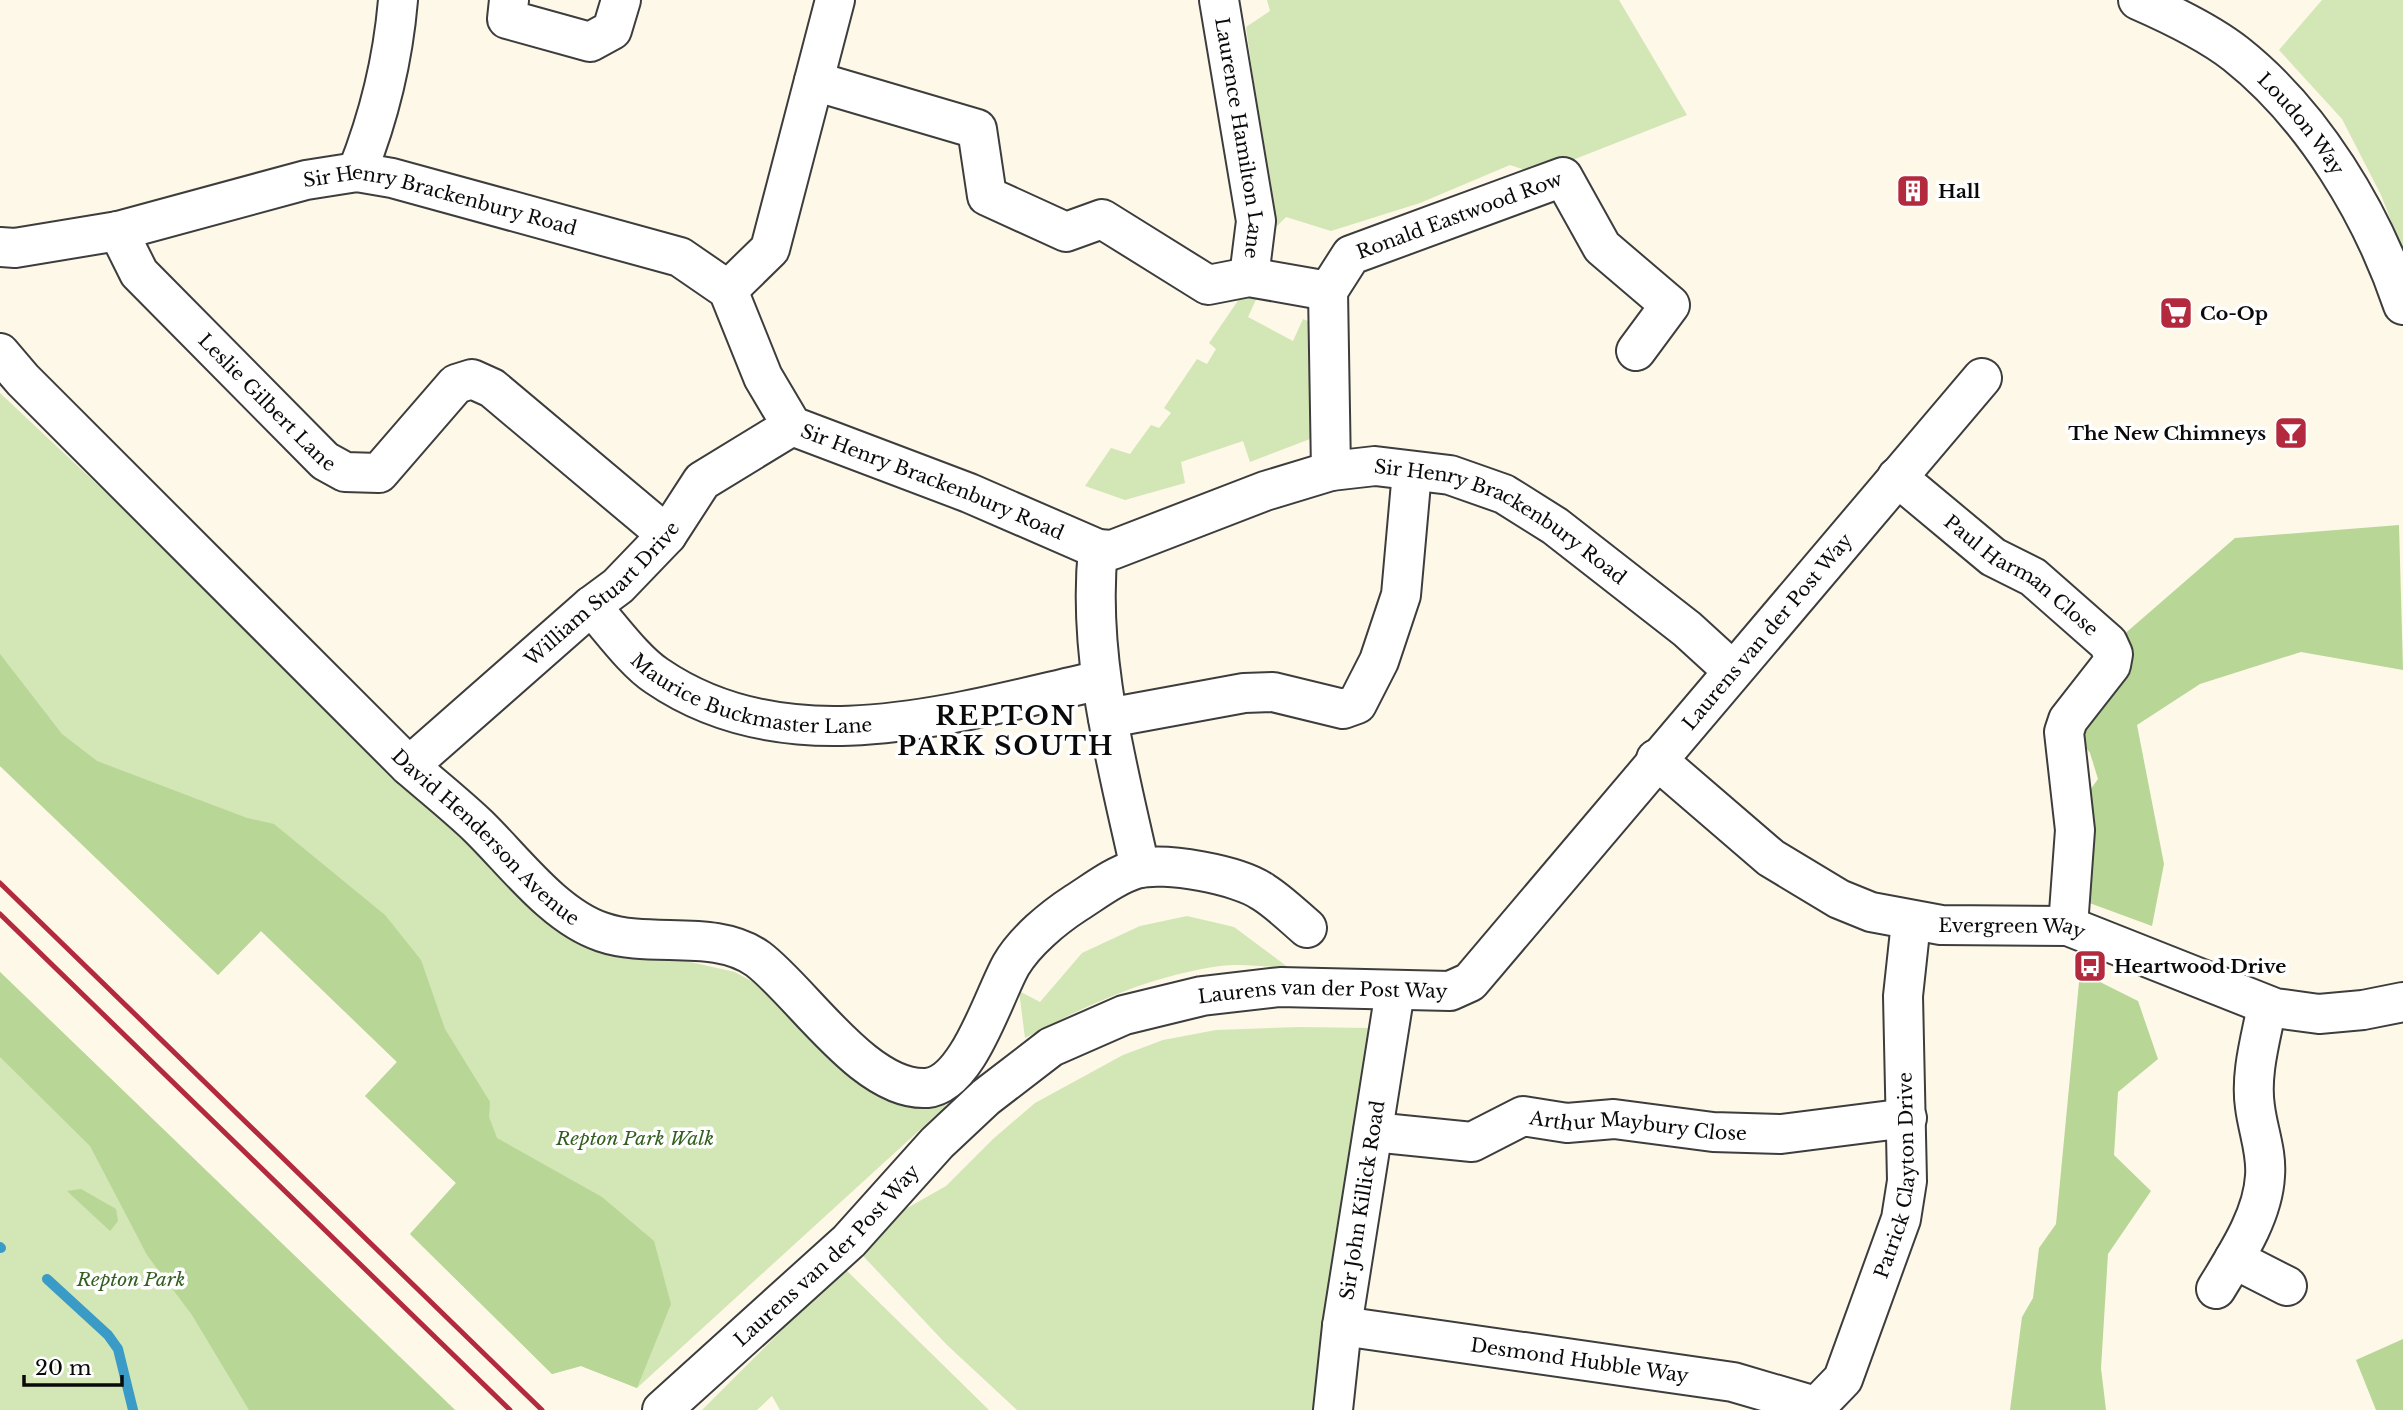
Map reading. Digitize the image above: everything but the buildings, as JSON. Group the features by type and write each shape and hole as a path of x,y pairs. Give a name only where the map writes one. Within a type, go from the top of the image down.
{"street":[{"path":"357,172 370,140 394,44 398,0"},
{"path":"509,0 507,19 590,42 612,30 621,0"},
{"path":"728,290 771,248 835,0"},
{"name":"Laurence Hamilton Lane","path":"1219,0 1256,221 1249,277"},
{"name":"Loudon Way","path":"2138,0 2234,52 2271,87 2313,135 2348,184 2378,241 2403,305"},
{"path":"814,81 977,129 987,196 1066,232 1102,219 1208,285 1249,277 1328,292 1331,471"},
{"name":"Sir Henry Brackenbury Road","path":"0,247 15,248 118,231 306,180 357,172 392,178 680,257 728,290 763,376 792,426 969,492 1098,549 1112,550 1265,491 1331,471 1375,466 1450,475 1478,483 1534,512 1687,629 1733,671"},
{"name":"Ronald Eastwood Row","path":"1328,292 1351,256 1563,177 1602,247 1670,305 1636,351"},
{"name":"Leslie Gilbert Lane","path":"118,231 139,273 325,461 345,472 379,473 456,384 472,379 492,388 667,535"},
{"name":"David Henderson Avenue","path":"0,353 23,380 409,766 476,824 548,900 602,932 668,942 714,942 756,958 852,1054 896,1080 925,1088 944,1083 962,1062 1012,963 1054,918 1123,874 1140,868"},
{"name":"Laurens van der Post Way","path":"662,1410 849,1241 937,1143 995,1090 1051,1047 1124,1015 1202,996 1279,987 1450,991 1469,982 1982,378"},
{"name":"William Stuart Drive","path":"409,766 618,586 667,535 702,481 792,426"},
{"path":"1108,718 1244,693 1273,692 1343,709 1357,704 1379,661 1401,595 1412,472"},
{"name":"Paul Harman Close","path":"1897,477 1993,558 2033,577 2108,643 2113,654 2111,665 2068,720 2064,732 2075,830 2068,926"},
{"path":"1098,549 1094,593 1101,680 1140,868 1214,874 1261,890 1307,928"},
{"name":"Maurice Buckmaster Lane","path":"592,606 654,675 714,706 744,717 803,727 896,721 968,709 1101,680"},
{"name":"Evergreen Way","path":"1656,759 1771,858 1798,876 1855,905 1911,922 1972,928 2068,926 2267,1006 2319,1014 2363,1010 2403,1002"},
{"name":"Patrick Clayton Drive","path":"1814,1408 1843,1379 1901,1219 1907,1181 1903,996 1911,922"},
{"name":"Sir John Killick Road","path":"1333,1410 1342,1326 1395,991"},
{"path":"2267,1006 2255,1069 2254,1106 2264,1147 2265,1178 2258,1208 2225,1274 2287,1286"},
{"name":"Arthur Maybury Close","path":"1373,1132 1472,1142 1523,1116 1567,1123 1614,1119 1713,1132 1781,1135 1907,1118"},
{"name":"Desmond Hubble Way","path":"1342,1326 1733,1382 1814,1408"}],"green space":[{"path":"1267,0 1619,0 1687,115 1537,174 1510,165 1420,203 1331,231 1286,217 1274,229 1246,27 1270,11"},
{"path":"2322,0 2403,0 2403,251 2381,195 2342,119 2279,50"},
{"path":"1246,289 1259,293 1248,317 1293,341 1303,319 1319,326 1310,439 1250,462 1243,441 1181,462 1185,483 1125,500 1085,486 1111,448 1130,454 1151,425 1159,428 1171,413 1164,408 1197,359 1207,364 1216,349 1209,343"},
{"name":"Repton Park Walk","path":"0,393 527,889 614,945 735,972 797,1007 846,1064 946,1106 637,1388 581,1366 552,1374 410,1234 456,1183 365,1096 397,1062 261,931 218,975 0,766"},
{"path":"2399,525 2403,670 2301,652 2200,684 2137,725 2164,864 2152,926 2084,901 2088,793 2098,779 2090,753 2079,738 2121,637 2235,538"},
{"path":"0,654 62,734 97,761 247,818 274,824 385,915 421,960 445,1029 490,1102 489,1117 497,1138 602,1197 654,1241 671,1304 637,1388 581,1366 552,1374 410,1234 456,1183 365,1096 397,1062 261,931 218,975 0,766"},
{"path":"1187,916 1234,927 1289,968 1228,965 1168,977 1095,1003 1025,1038 1019,991 1040,1002 1082,953 1140,926"},
{"name":"Repton Park","path":"0,972 455,1410 0,1410"},
{"path":"0,972 455,1410 249,1410 192,1315 147,1255 90,1146 0,1057"},
{"path":"2080,972 2138,1001 2158,1059 2118,1092 2114,1155 2151,1191 2108,1254 2101,1368 2106,1410 2010,1410 2022,1317 2033,1298 2039,1248 2056,1224"},
{"path":"1371,1028 1316,1410 1017,1410 947,1345 849,1241 946,1186 993,1139 1035,1103 1123,1055 1163,1040 1216,1030"},
{"path":"81,1189 116,1209 118,1221 110,1231 67,1191"},
{"path":"844,1268 989,1410 780,1410 772,1396 757,1410 702,1410"},
{"path":"2403,1339 2403,1410 2376,1410 2356,1360"}],"waterway":[{"path":"47,1279 108,1335 118,1349 133,1410"}],"railway":[{"path":"0,883 542,1410"},
{"path":"0,914 510,1410"}],"place":[{"name":"Hall","path":"1913,191"},
{"name":"Co-Op","path":"2176,313"},
{"name":"The New Chimneys","path":"2291,433"},
{"name":"Heartwood Drive","path":"2090,966"}],"district":[{"name":"REPTON PARK SOUTH","path":"1006,731"}]}
